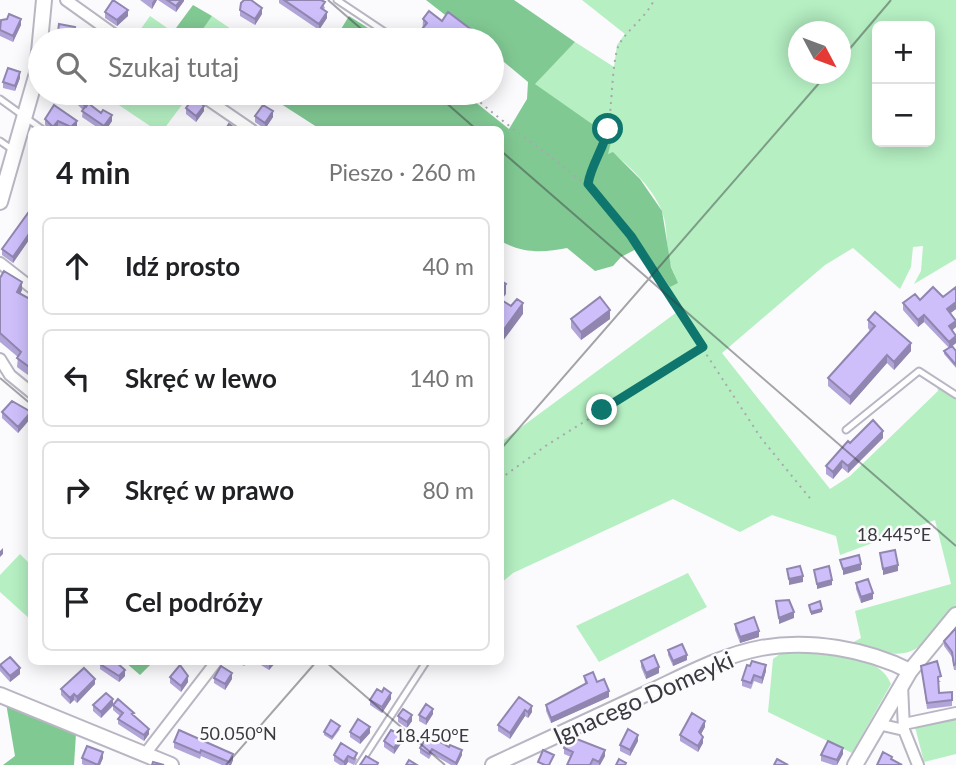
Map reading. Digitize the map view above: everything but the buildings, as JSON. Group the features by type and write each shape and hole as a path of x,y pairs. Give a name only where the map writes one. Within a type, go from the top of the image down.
{"street":[{"path":"41,28 44,0"},
{"path":"66,0 105,28"},
{"path":"0,202 3,182 29,105"},
{"path":"216,105 246,126"},
{"path":"0,263 28,285"},
{"path":"0,359 10,375 28,390"},
{"path":"855,765 910,671 956,615"},
{"name":"Ignacego Domeyki","path":"493,765 696,670 761,648 802,646 839,650 884,658 910,671"},
{"path":"145,754 214,665"},
{"path":"902,685 905,731 918,765"},
{"path":"0,695 171,765"},
{"path":"881,719 905,731 956,713"}],"lane":[{"path":"337,0 379,28"},
{"path":"0,99 37,126"},
{"path":"0,141 15,152"},
{"path":"846,430 919,371 956,396"},
{"path":"359,765 424,665"}],"path":[{"path":"588,184 589,174 603,150 608,129 619,47 647,14 654,0"},
{"path":"483,105 588,184 631,236 761,438 813,502"},
{"path":"504,476 547,445 703,347"}],"green space":[{"path":"426,0 514,0 575,42 535,84 612,138 608,154 613,152 640,179 662,211 671,267 678,283 670,287 642,246 621,257 613,266 595,271 567,248 532,251 504,242 504,126 315,126 283,105 479,105 509,129 527,99 528,82 504,62 504,28 462,28"},
{"path":"582,0 956,0 956,259 914,284 921,271 923,246 913,247 911,267 900,289 853,248 825,265 722,353 830,489 850,476 938,391 937,386 956,399 956,610 929,638 910,651 886,653 848,645 861,638 855,611 951,584 935,520 840,555 836,536 772,515 740,532 673,499 513,573 504,580 504,440 677,312 634,250 642,246 675,275 669,256 665,222 658,202 629,167 613,153 608,154 534,84 575,42 614,67 617,45 625,34"},
{"path":"193,5 212,16 203,28 176,28"},
{"path":"150,16 167,28 142,28"},
{"path":"212,16 230,28 202,28"},
{"path":"349,16 368,28 342,28"},
{"path":"119,105 182,105 166,126 150,126"},
{"path":"20,554 28,562 28,617 0,592 0,575"},
{"path":"688,573 707,607 599,662 576,626"},
{"path":"809,653 867,663 877,667 891,684 852,753 768,712 773,659 780,654"},
{"path":"128,665 150,665 140,675"},
{"path":"6,703 76,734 74,765 3,765 15,756"},
{"path":"956,716 956,754 924,762 915,727"}],"route":[{"path":"602,410 703,347 631,236 588,184 589,174 603,150 608,129"}]}
